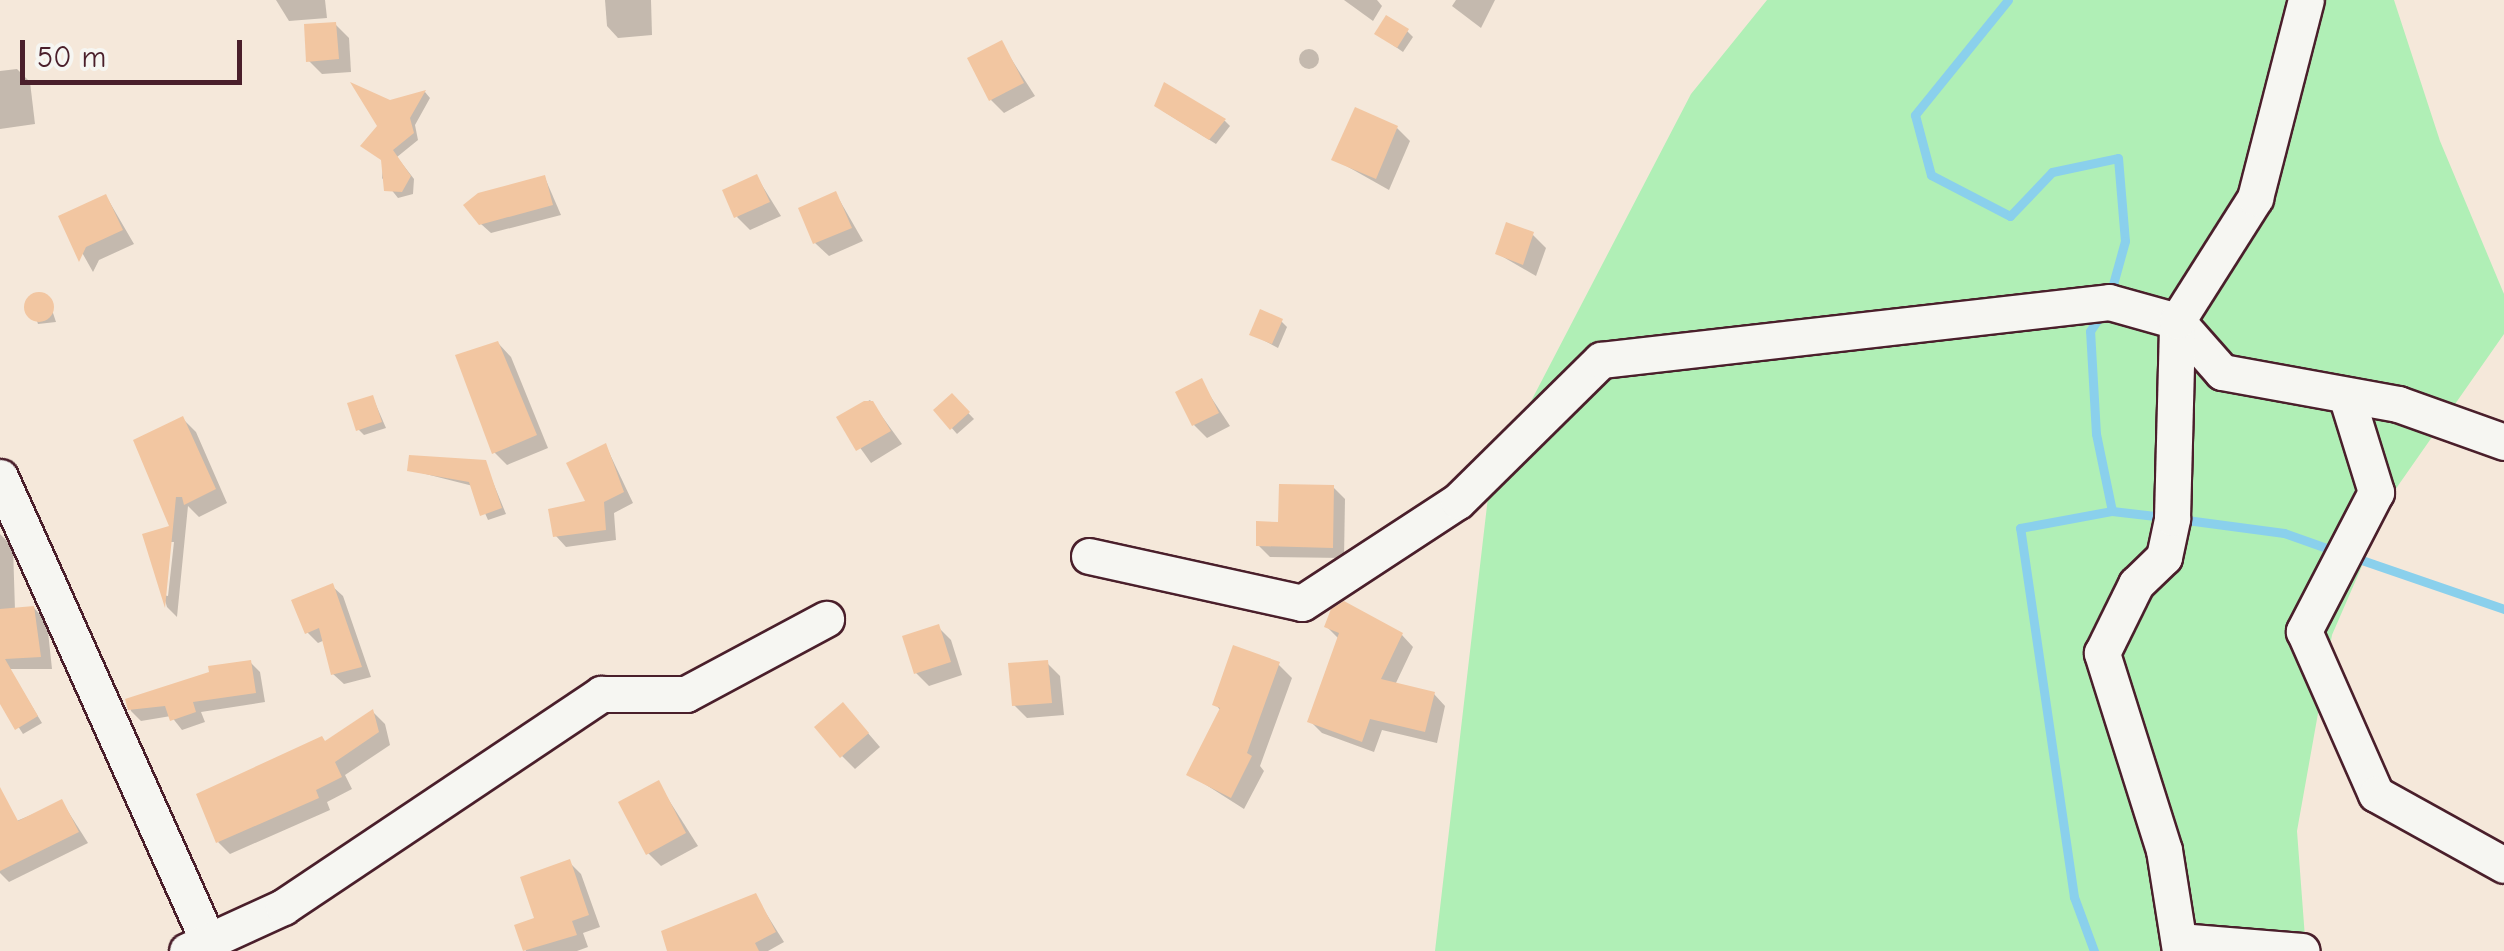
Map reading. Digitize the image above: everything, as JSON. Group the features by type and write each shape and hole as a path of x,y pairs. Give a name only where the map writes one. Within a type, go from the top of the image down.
{"street":[{"path":"2302,951 2179,946 2164,850 2102,653 2136,584 2164,557 2172,518 2178,321 2255,198 2306,0"},
{"path":"1089,556 1302,603 1458,501 1601,360 2109,302 2178,321 2222,372 2398,404 2504,442"},
{"path":"2346,395 2376,492 2304,631 2376,794 2504,865"},
{"path":"0,477 198,946 283,907 601,694 686,694 826,619"}],"green space":[{"path":"1767,0 2394,0 2440,141 2504,294 2504,334 2395,490 2332,635 2297,831 2306,951 1435,951 1490,480 1691,94"}],"building":[{"path":"1386,15 1409,29 1397,48 1374,34"},
{"path":"336,22 339,59 306,62 304,24"},
{"path":"1002,40 1024,83 989,101 967,58"},
{"path":"350,82 390,100 426,90 410,118 414,133 393,150 411,176 402,192 384,191 381,160 360,146 377,126"},
{"path":"1164,82 1226,119 1209,140 1154,106"},
{"path":"1355,107 1398,126 1376,179 1331,160"},
{"path":"757,174 770,202 734,218 722,190"},
{"path":"545,175 553,205 479,225 463,205 478,193"},
{"path":"836,191 852,228 813,244 798,208"},
{"path":"106,194 123,230 86,247 79,262 58,216"},
{"path":"1506,222 1534,232 1523,265 1495,254"},
{"path":"39,292 50,296 54,307 50,318 39,322 28,318 24,307 28,296"},
{"path":"1260,309 1283,319 1272,344 1249,335"},
{"path":"498,341 537,435 492,454 455,355"},
{"path":"1202,378 1219,413 1192,426 1175,392"},
{"path":"952,393 970,412 950,430 933,410"},
{"path":"373,395 382,422 356,431 347,403"},
{"path":"864,401 873,401 891,431 856,451 836,417"},
{"path":"183,416 216,489 184,505 182,497 176,497 165,608 142,534 169,526 133,440"},
{"path":"606,443 624,492 604,502 606,530 553,537 548,509 585,501 566,463"},
{"path":"409,455 486,460 502,508 480,516 469,482 407,471"},
{"path":"1279,484 1334,485 1333,548 1256,546 1256,521 1278,522"},
{"path":"333,583 362,667 331,675 319,628 305,634 291,600"},
{"path":"1344,601 1403,633 1381,679 1435,692 1425,732 1370,719 1362,742 1307,722 1339,633 1324,627 1331,609"},
{"path":"34,606 41,657 5,659 38,716 15,730 0,704 0,609"},
{"path":"939,624 951,662 914,674 902,636"},
{"path":"1233,645 1280,662 1247,753 1252,756 1231,798 1186,775 1220,708 1212,705"},
{"path":"251,660 256,693 193,702 196,712 170,721 165,706 128,710 125,699 209,672 208,666"},
{"path":"1048,660 1052,703 1012,706 1008,663"},
{"path":"843,702 869,733 840,758 814,727"},
{"path":"373,709 379,732 335,762 342,777 316,790 319,798 216,843 196,794 322,736 325,741"},
{"path":"659,780 686,833 646,855 618,802"},
{"path":"0,787 18,821 62,799 79,832 0,871"},
{"path":"570,859 589,915 572,921 577,935 523,951 514,925 534,918 520,877"},
{"path":"756,893 776,932 755,943 759,951 667,951 661,931"}],"waterway":[{"path":"2008,0 1915,115 1931,175 2010,216 2052,172 2118,158 2125,241 2110,295"},
{"path":"2094,951 2074,897 2020,528 2112,511 2096,434 2090,331 2102,313"},
{"path":"2112,511 2164,517"},
{"path":"2179,519 2284,533 2335,551"},
{"path":"2350,556 2504,609"}]}
